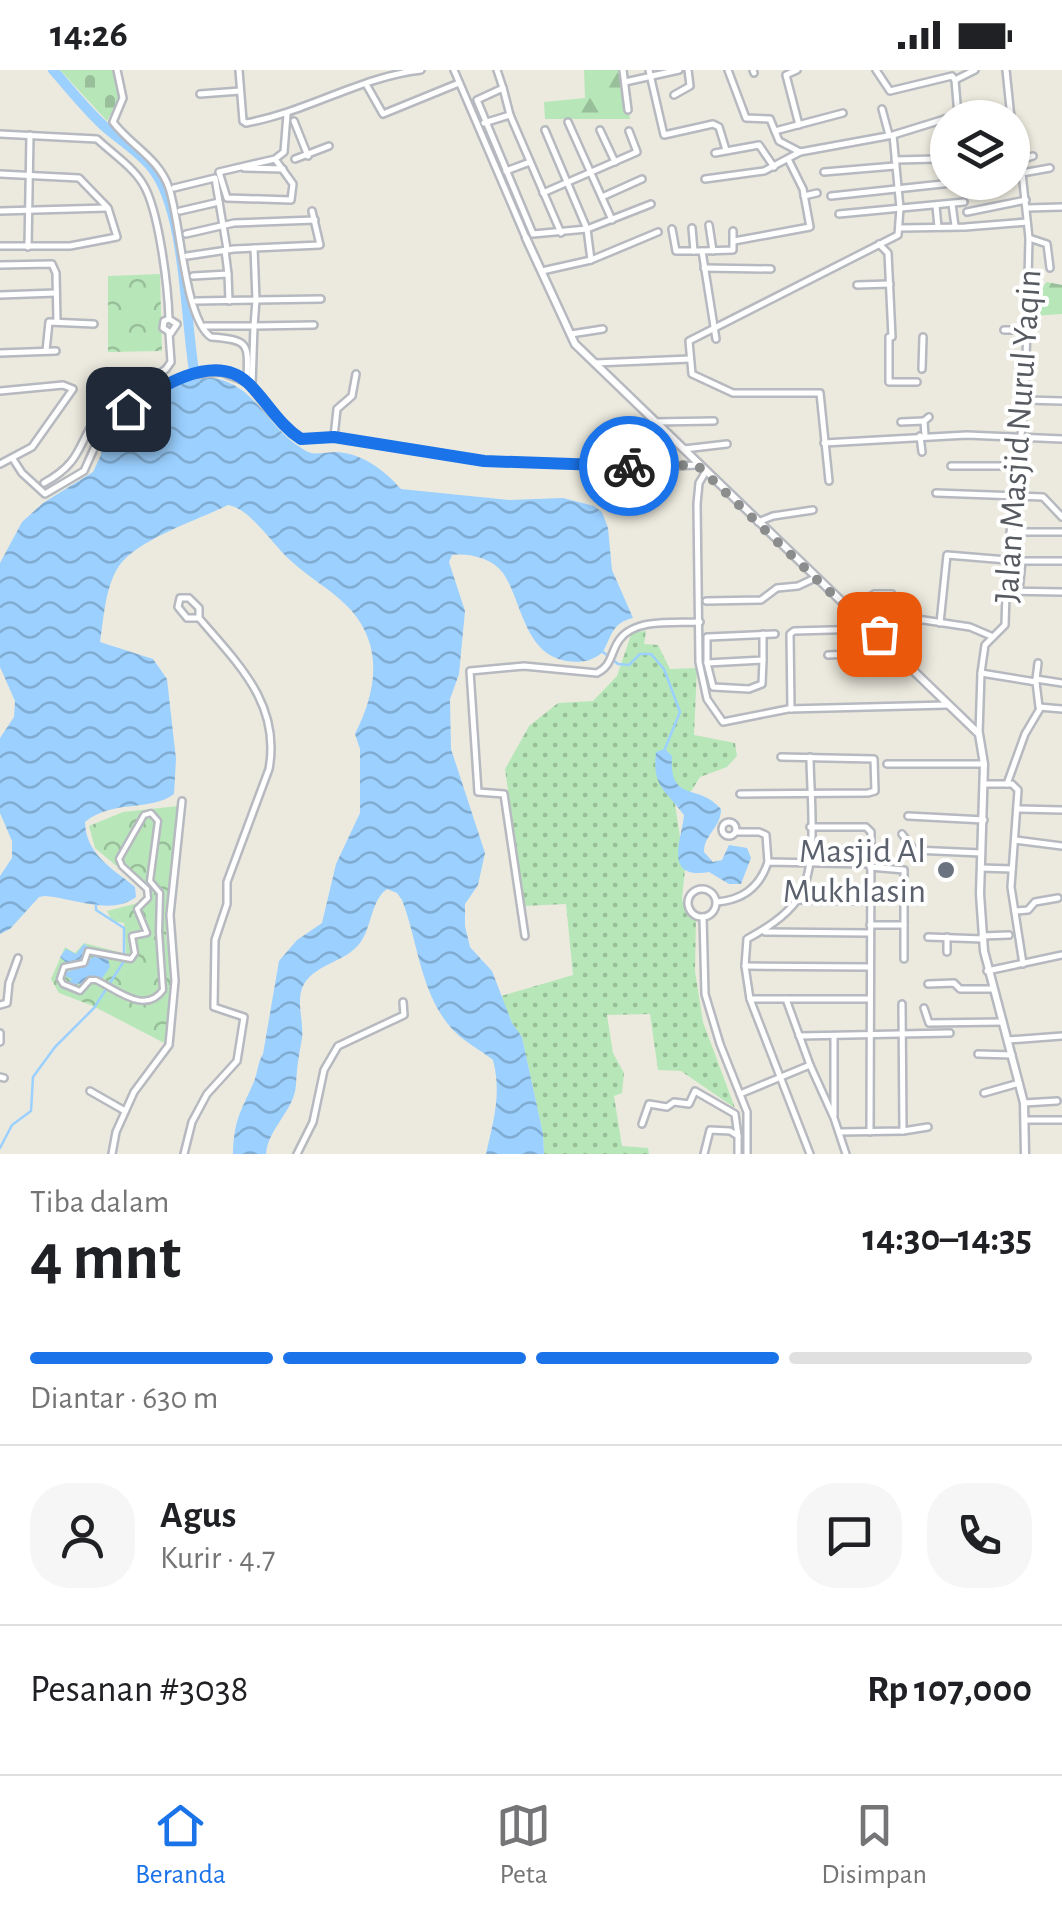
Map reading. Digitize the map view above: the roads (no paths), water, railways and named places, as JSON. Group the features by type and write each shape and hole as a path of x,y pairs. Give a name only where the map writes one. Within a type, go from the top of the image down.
{"street":[{"path":"116,70 123,98 113,122 152,158 168,186 200,326 211,337 238,339 245,344 249,385"},
{"path":"238,70 242,120 246,122 287,114 388,75 420,70"},
{"path":"454,70 568,334 652,422 979,734 984,764 983,937 987,971 1024,1103 1026,1154"},
{"path":"497,70 510,114 561,233"},
{"path":"623,70 628,110"},
{"path":"625,82 650,73 680,70"},
{"path":"674,95 690,86 688,70"},
{"path":"728,70 746,118 770,119 779,141 800,152"},
{"path":"797,70 786,75 799,125"},
{"path":"876,70 890,90 948,76 955,80"},
{"path":"955,80 975,70"},
{"path":"1006,70 1009,100"},
{"path":"650,73 664,136 716,125 726,150"},
{"path":"955,80 957,100"},
{"path":"366,84 383,114 460,83"},
{"path":"503,88 477,100 533,234 587,229 651,204"},
{"path":"200,94 240,91"},
{"path":"829,481 820,394 729,392 695,377 690,340 895,238 900,228 900,210 891,135 882,109"},
{"path":"775,131 843,113"},
{"path":"279,156 219,172 226,198 291,200 293,184 279,156 287,114"},
{"path":"484,123 510,114"},
{"path":"294,122 308,156"},
{"path":"568,122 612,220"},
{"path":"705,179 756,173 789,161 800,152 930,123"},
{"path":"545,130 587,229 591,260"},
{"path":"600,130 615,162"},
{"path":"543,193 638,151 629,131"},
{"path":"286,132 298,133"},
{"path":"0,134 98,139 142,182 164,268 169,318 177,324 169,333 171,362 166,369 100,414 75,460 44,483"},
{"path":"28,247 30,135"},
{"path":"715,154 759,145 774,167"},
{"path":"295,160 329,146"},
{"path":"824,172 930,159"},
{"path":"734,241 810,227 804,196 789,161"},
{"path":"506,171 530,162"},
{"path":"236,168 284,169"},
{"path":"1030,172 1050,168"},
{"path":"0,174 75,176 108,208 117,237 28,247 0,246"},
{"path":"174,188 215,178 229,301"},
{"path":"602,196 642,179"},
{"path":"831,196 930,185"},
{"path":"804,196 817,193"},
{"name":"Jalan Masjid Nurul Yaqin","path":"979,734 986,645 1005,625 1004,591 1025,400 1029,238 1025,200"},
{"path":"180,211 220,202"},
{"path":"838,214 964,202"},
{"path":"952,204 955,228"},
{"path":"967,212 1026,204 1062,207"},
{"path":"936,206 938,227"},
{"path":"0,212 108,208"},
{"path":"187,256 320,244 312,211"},
{"path":"976,211 977,224"},
{"path":"186,234 234,223 315,220"},
{"path":"900,228 1028,222"},
{"path":"710,225 712,251"},
{"path":"692,228 704,268 716,339"},
{"path":"672,229 676,251 733,250 733,232"},
{"path":"540,271 591,260 658,232"},
{"path":"1029,238 1047,244 1050,268"},
{"path":"879,244 888,253 889,382 917,382"},
{"path":"249,385 256,300 254,248"},
{"path":"0,265 52,264 57,322"},
{"path":"704,268 771,269"},
{"path":"194,276 228,274"},
{"path":"857,285 890,284"},
{"path":"0,295 56,293"},
{"path":"196,301 320,299"},
{"path":"46,352 48,323 94,324"},
{"path":"205,326 314,325"},
{"path":"568,334 603,330"},
{"path":"1004,330 1027,330"},
{"path":"922,369 923,337"},
{"path":"0,354 56,351"},
{"path":"594,363 690,360"},
{"path":"13,459 45,494 84,471 105,424 115,415 188,374 221,372 249,385 272,414 301,439 334,437 484,461 666,468 697,465"},
{"path":"334,437 336,409 352,396 356,374"},
{"path":"0,392 62,386 73,389 32,448 0,464"},
{"path":"1025,400 1062,401"},
{"path":"901,422 927,419 922,452"},
{"path":"652,422 714,421"},
{"path":"824,443 923,436 1062,439"},
{"path":"681,449 727,444"},
{"path":"951,466 1017,466"},
{"path":"705,473 699,483 698,504 700,622 714,687 750,689 762,684 764,634"},
{"path":"936,494 1045,497 1062,525 1012,532"},
{"path":"758,522 812,510"},
{"path":"940,623 947,554 1007,560"},
{"path":"1019,591 1022,562 1062,560"},
{"path":"706,601 761,600 778,588 798,586 815,578"},
{"path":"1004,591 1062,592"},
{"path":"849,612 874,594 892,594"},
{"path":"184,1154 192,1122 207,1094 237,1061 244,1017 214,1007 215,940 227,904 231,870 272,753 267,714 252,679 198,618 199,608 189,598 180,598 178,607 188,618 198,618"},
{"path":"876,636 897,616 970,627 991,636"},
{"path":"526,936 504,794 478,792 470,671 524,666 596,672 609,663 618,641 637,626 700,622"},
{"path":"791,708 790,634 868,629"},
{"path":"704,637 776,634"},
{"path":"704,637 702,682 713,710 723,722 791,708 950,706"},
{"path":"828,655 893,652"},
{"path":"707,663 763,660"},
{"path":"1007,784 1025,734 1041,707 1036,680 1038,663"},
{"path":"981,673 1062,683"},
{"path":"1041,707 1062,709"},
{"path":"740,794 873,792 873,758 781,757"},
{"path":"762,932 797,900 810,864 810,758"},
{"path":"887,764 984,764"},
{"path":"984,784 1018,788 1012,869 1018,965"},
{"path":"112,1154 137,1087 170,1042 175,981 170,915 182,801"},
{"path":"1018,809 1062,810"},
{"path":"151,813 158,821 150,881 160,893 163,990 154,1000 142,1002 111,987 93,979 80,991 60,979 64,967 82,964 90,950 124,958 134,956 132,936 147,932 136,909 148,894 119,859 144,815 151,813"},
{"path":"908,816 984,820"},
{"path":"810,826 870,828 870,1132"},
{"path":"716,902 730,900 754,887 768,862 766,835 736,832"},
{"path":"902,834 914,850 981,853"},
{"path":"1015,840 1062,846"},
{"path":"768,862 904,870 904,958"},
{"path":"981,868 1012,869"},
{"path":"705,889 716,902 713,912 704,918 692,914 688,902 693,892 705,889"},
{"path":"1015,911 1028,910 1034,902 1058,898"},
{"path":"797,900 870,901"},
{"path":"704,918 703,965 708,1007 748,1118 747,1154"},
{"path":"810,1154 750,999 746,938 762,932 904,925"},
{"path":"928,936 1008,935"},
{"path":"946,952 947,937"},
{"path":"987,971 1062,955"},
{"path":"0,1005 7,1004 18,958"},
{"path":"745,966 870,966"},
{"path":"928,984 954,982 960,989 959,998"},
{"path":"960,989 993,989"},
{"path":"750,999 869,1000"},
{"path":"786,1000 846,1154"},
{"path":"297,1154 313,1122 330,1056 338,1046 404,1016 403,1002"},
{"path":"902,1004 903,1132"},
{"path":"924,1008 929,1023 1003,1022"},
{"path":"799,1036 950,1032"},
{"path":"0,1033 0,1042"},
{"path":"834,1035 834,1118"},
{"path":"1008,1040 1062,1036"},
{"path":"978,1054 1012,1055"},
{"path":"740,1094 810,1065"},
{"path":"984,1093 1020,1083"},
{"path":"90,1090 125,1111"},
{"path":"642,1124 649,1104 689,1104 695,1090 735,1114 738,1154"},
{"path":"1024,1103 1057,1100"},
{"path":"1025,1120 1062,1119"},
{"path":"840,1132 903,1132 928,1127"},
{"path":"704,1154 710,1130 730,1131 738,1136"}],"water":[{"path":"195,377 232,384 306,451 336,452 364,459 401,489 509,500 563,498 602,512 608,528 612,570 633,618 617,626 603,652 590,660 566,661 541,648 503,573 493,564 459,555 452,555 449,562 465,611 459,674 450,699 451,749 485,853 478,885 465,904 465,926 470,947 492,971 512,1023 522,1037 544,1154 486,1154 497,1096 493,1060 459,1036 443,1018 427,986 402,900 387,889 378,900 360,943 316,971 304,984 295,1093 271,1136 266,1154 233,1154 238,1117 263,1054 279,961 297,940 322,923 336,864 360,813 360,749 355,734 368,702 373,670 368,640 351,610 290,560 253,520 236,508 228,505 140,547 119,566 108,593 100,642 153,659 167,679 176,759 174,794 154,803 107,810 85,822 95,852 135,887 136,897 104,906 39,897 10,929 0,934 0,876 12,858 12,841 0,813 0,738 14,717 15,701 0,667 0,563 22,522 43,503 93,472 101,455 101,442 112,425 167,388"},
{"path":"665,749 672,756 672,771 680,787 721,809 704,852 713,862 722,860 729,845 747,848 751,858 741,884 729,884 709,872 694,873 680,864 684,815 661,787 656,773 656,752"},
{"path":"84,944 90,948 84,955 91,959 93,952 107,955 110,967 101,980 89,978 83,985 77,983 77,988 67,984 72,979 63,975 72,968 60,957 66,949 76,954"}],"waterway":[{"path":"53,70 98,120 147,162 163,187 178,238 195,377"},
{"path":"603,652 618,664 629,665 640,654 651,654 664,669 680,712 664,751"},
{"path":"0,1148 12,1125 31,1111 33,1077 55,1047 94,1008 124,961 124,928 96,910 96,905"}],"place":[{"name":"Masjid Al Mukhlasin","path":"946,870"}]}
